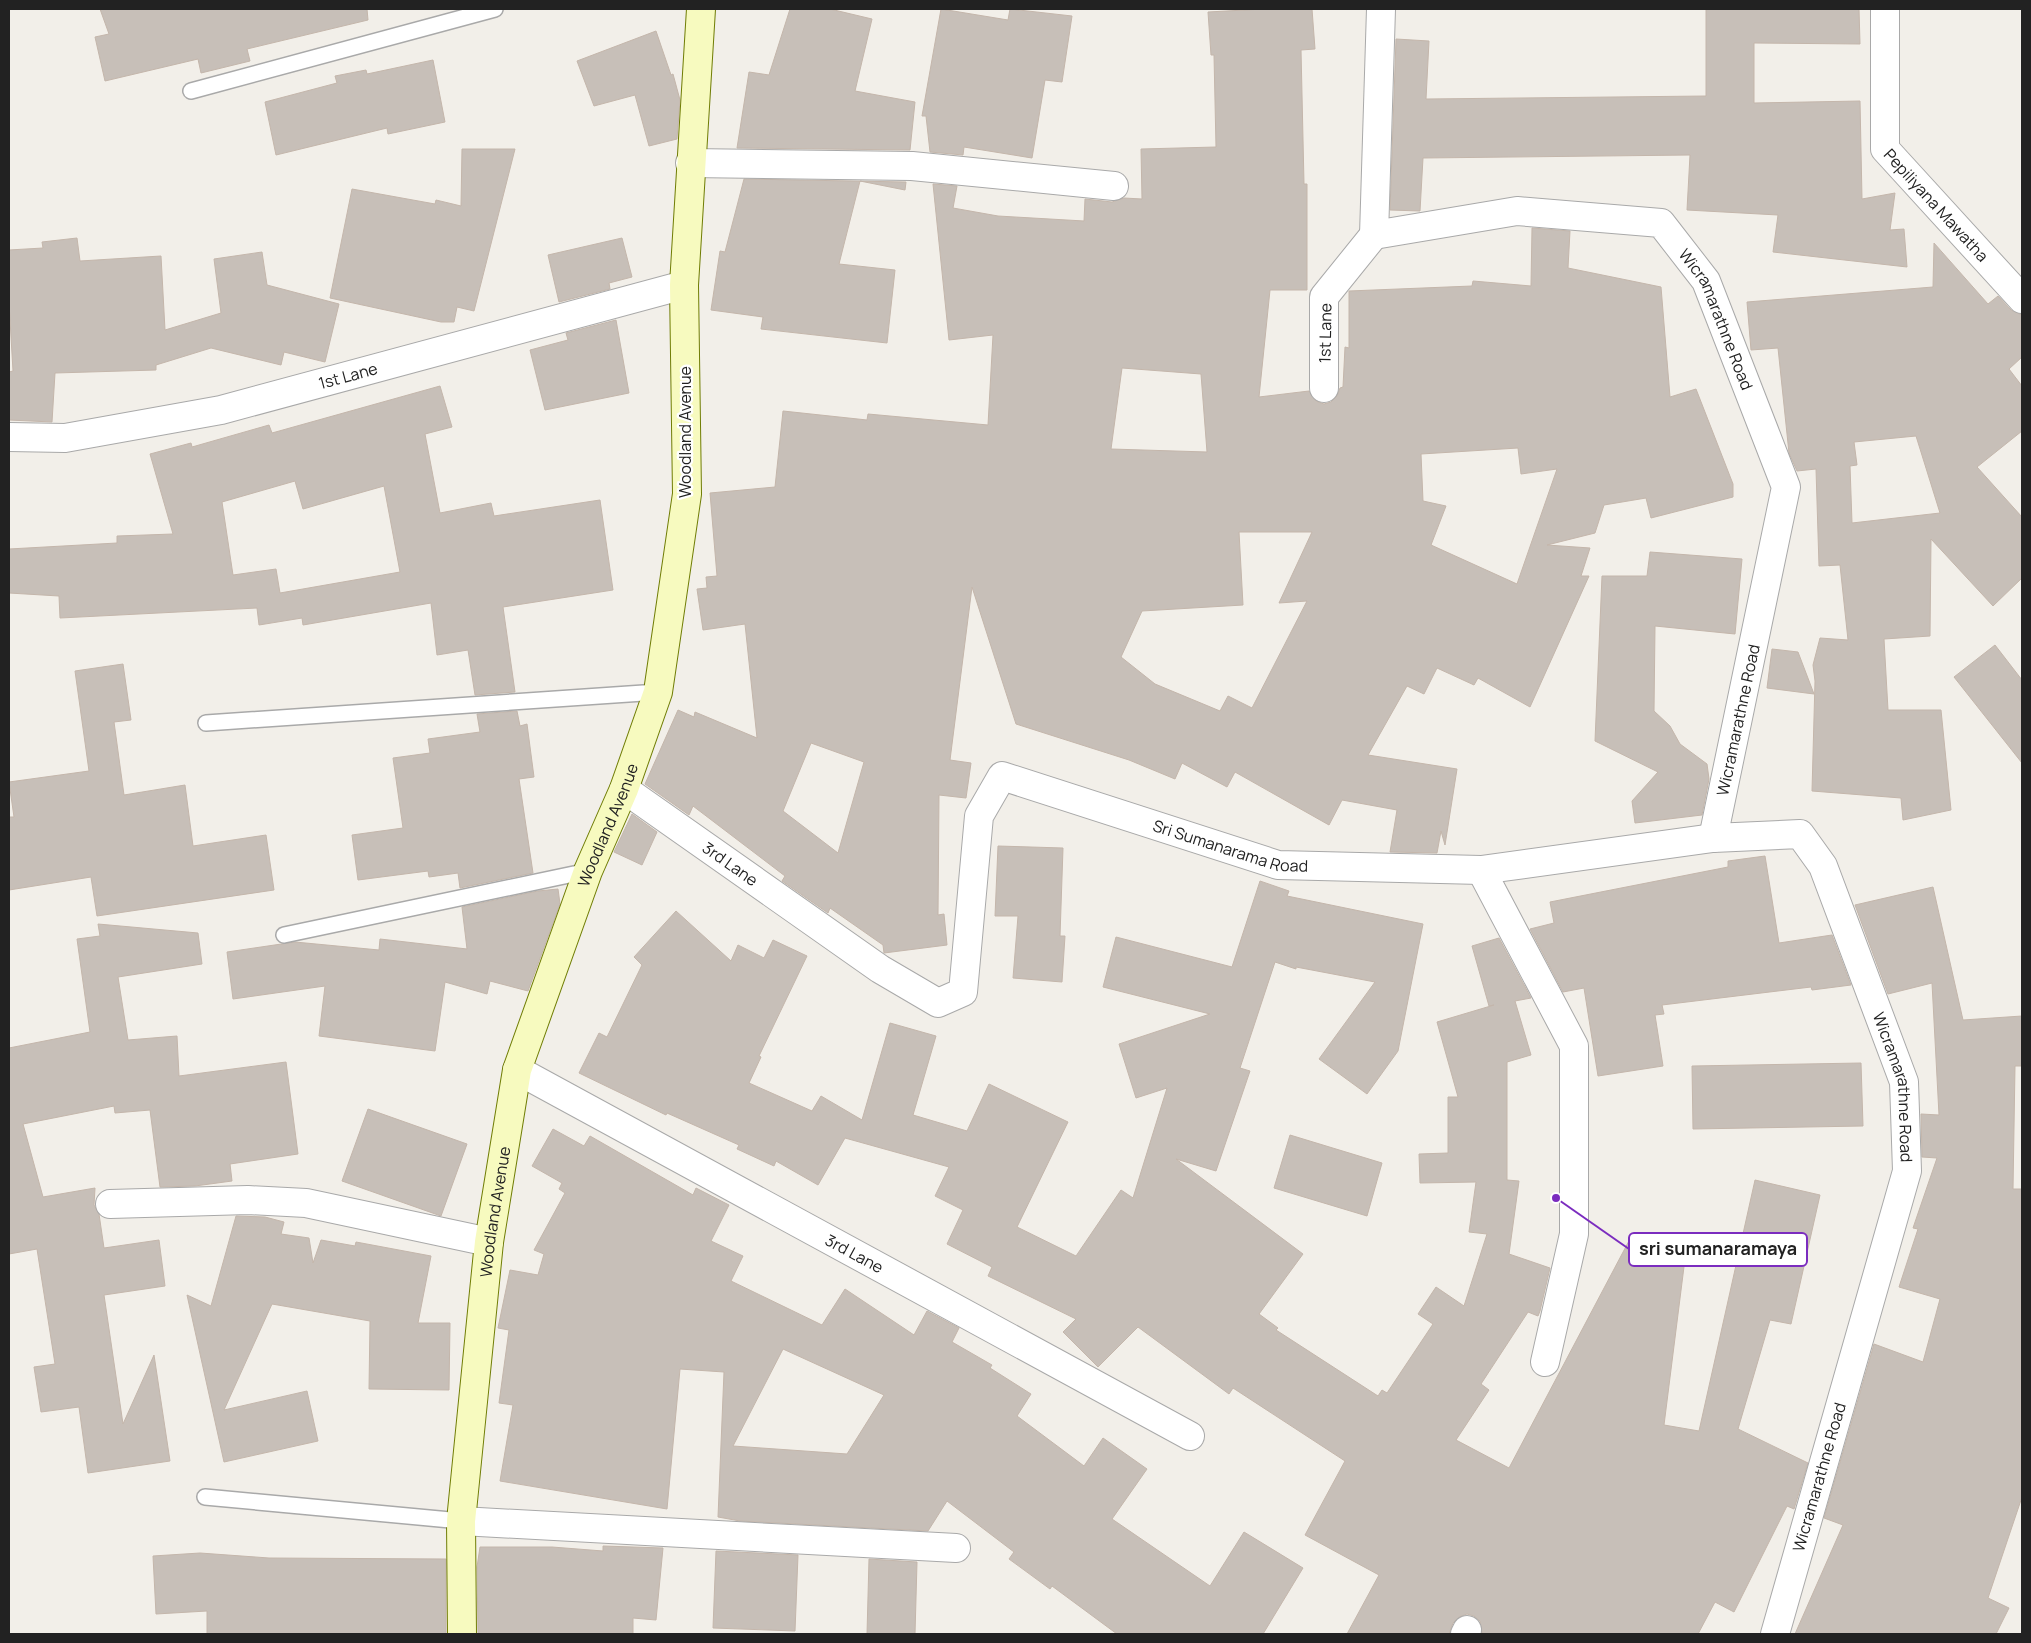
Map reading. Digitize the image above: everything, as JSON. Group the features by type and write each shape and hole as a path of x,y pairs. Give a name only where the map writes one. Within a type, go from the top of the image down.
{"street":[{"name":"Woodland Avenue","path":"462,1634 461,1521 489,1242 517,1070 588,871 624,790 658,692 687,494 684,285 690,163 701,9"},
{"path":"1374,235 1382,9"},
{"name":"Pepiliyana Mawatha","path":"1885,9 1885,149 2022,299"},
{"path":"690,163 912,166 1114,186"},
{"name":"Wicramarathne Road","path":"1374,235 1517,210 1661,223 1706,281 1786,487 1713,838 1800,834 1823,866 1904,1082 1907,1171 1775,1634"},
{"name":"1st Lane","path":"1324,388 1324,297 1374,235"},
{"name":"1st Lane","path":"9,437 65,438 221,410 684,285"},
{"name":"Sri Sumanarama Road","path":"938,1003 962,992 979,816 1002,776 1278,865 1482,870 1713,838"},
{"name":"3rd Lane","path":"624,790 880,969 938,1003"},
{"path":"1482,870 1574,1046 1574,1234 1545,1362"},
{"name":"3rd Lane","path":"517,1070 1190,1436"},
{"path":"110,1204 248,1200 306,1203 489,1242"},
{"path":"461,1521 956,1548"}],"lane":[{"path":"191,91 495,9"},
{"path":"206,723 658,692"},
{"path":"284,935 588,871"},
{"path":"205,1497 461,1521"}],"building":[{"path":"100,9 367,9 368,20 247,49 250,61 201,73 198,59 105,81 95,37 109,34"},
{"path":"790,9 830,9 872,19 855,91 915,102 910,150 737,148 749,72 769,75"},
{"path":"941,9 1008,20 1010,9 1072,16 1062,82 1045,80 1032,158 964,147 963,155 930,152 926,116 922,116"},
{"path":"1312,9 1315,49 1301,50 1304,184 1307,184 1307,290 1270,290 1259,397 1309,391 1316,401 1324,404 1331,402 1337,396 1340,388 1343,387 1345,347 1349,348 1349,291 1472,286 1473,281 1531,286 1532,228 1570,231 1568,268 1661,287 1670,397 1696,389 1733,484 1733,497 1651,518 1646,498 1604,505 1595,533 1547,545 1590,548 1581,576 1589,576 1530,707 1478,678 1474,685 1437,668 1424,694 1407,686 1368,755 1457,769 1445,845 1441,831 1437,853 1390,852 1397,810 1342,800 1329,825 1235,772 1227,787 1182,763 1175,779 1129,760 1016,724 972,587 950,760 971,763 966,798 939,795 938,915 944,914 947,945 884,953 883,945 830,908 828,913 782,881 785,876 693,806 689,815 645,784 678,710 694,717 695,712 757,738 745,624 703,630 697,589 707,588 706,577 717,576 710,493 775,487 783,411 867,420 868,414 988,425 993,335 949,340 933,184 957,186 953,208 998,216 1084,221 1085,199 1112,202 1124,198 1142,199 1141,149 1216,147 1214,55 1211,55 1208,12","holes":["1122,368 1201,374 1207,452 1111,449","1518,448 1521,474 1557,469 1517,584 1431,545 1446,506 1423,501 1421,454","1239,532 1312,532 1279,603 1307,601 1252,708 1228,696 1220,711 1155,684 1121,657 1142,611 1243,605","811,743 864,762 838,853 783,811"]},
{"path":"1706,9 1859,9 1860,44 1754,43 1754,103 1860,101 1862,199 1895,193 1890,230 1904,229 1907,267 1773,252 1778,215 1687,210 1690,155 1423,158 1420,211 1390,210 1396,39 1429,41 1426,99 1706,96"},
{"path":"656,31 671,75 673,74 680,100 677,139 649,146 635,95 594,106 577,61"},
{"path":"433,60 445,122 388,134 387,128 276,155 265,102 337,83 335,76 366,70 367,74"},
{"path":"462,149 515,149 474,311 457,307 454,322 441,322 330,298 352,189 435,204 436,200 461,206"},
{"path":"744,179 860,181 839,264 895,270 887,343 761,329 763,317 711,310 720,251 725,252"},
{"path":"861,181 906,182 905,190"},
{"path":"77,238 80,261 161,256 165,330 221,313 214,259 262,252 267,285 339,304 325,362 284,352 281,365 211,348 156,365 156,370 55,373 52,422 9,420 9,372 13,371 9,303 9,250 43,248 42,242"},
{"path":"622,238 632,277 609,283 610,289 559,302 548,255"},
{"path":"1934,243 1988,304 1998,296 2011,310 2022,315 2022,357 2009,369 2022,386 2022,431 1977,467 2022,517 2022,578 1993,606 1931,539 1930,636 1884,639 1888,710 1941,710 1951,810 1903,820 1901,798 1812,791 1815,681 1813,665 1820,638 1848,640 1840,565 1819,566 1816,469 1797,471 1789,453 1778,348 1751,350 1747,302 1933,287","holes":["1916,436 1940,513 1852,523 1850,466 1857,465 1854,442"]},
{"path":"616,320 629,393 545,410 530,350 568,340 566,333"},
{"path":"440,386 452,427 425,434 440,513 491,503 494,516 600,500 613,590 503,607 515,692 475,695 468,650 437,655 431,603 303,625 302,618 259,625 257,608 60,618 59,596 9,593 9,549 117,543 117,536 173,534 150,454 191,443 192,447 269,425 272,433","holes":["295,481 303,509 384,486 400,572 280,593 276,569 233,575 222,502"]},
{"path":"1650,552 1742,559 1735,634 1655,626 1654,711 1670,726 1680,744 1707,764 1709,779 1702,815 1635,823 1632,801 1658,772 1595,741 1602,576 1647,576"},
{"path":"1995,645 2022,680 2022,763 1954,677"},
{"path":"1772,649 1798,652 1814,694 1767,688"},
{"path":"123,664 131,720 114,722 124,795 185,785 193,846 266,835 274,890 97,916 91,877 9,890 9,817 14,817 9,782 89,771 75,671"},
{"path":"517,711 520,726 527,724 534,777 519,779 533,873 460,888 458,873 429,877 428,871 358,880 352,835 403,828 393,758 430,753 428,739 480,732 477,714"},
{"path":"632,814 657,832 642,865 614,852"},
{"path":"998,846 1063,848 1060,936 1065,936 1062,982 1013,978 1018,916 995,916"},
{"path":"1765,856 1779,943 1832,935 1851,985 1812,990 1811,987 1662,1005 1664,1014 1655,1015 1663,1066 1598,1076 1584,988 1563,992 1530,929 1554,923 1550,902 1728,867 1728,861"},
{"path":"1260,881 1289,891 1287,896 1423,924 1398,1051 1367,1094 1319,1059 1375,982 1296,967 1296,969 1275,962 1240,1068 1250,1071 1216,1171 1176,1159 1303,1254 1259,1314 1278,1328 1276,1330 1378,1396 1382,1390 1387,1393 1433,1324 1418,1314 1436,1287 1464,1306 1487,1234 1469,1232 1476,1182 1420,1183 1419,1154 1448,1153 1448,1097 1458,1097 1437,1022 1494,1005 1489,1006 1472,946 1499,938 1531,998 1515,1001 1531,1055 1507,1062 1507,1180 1519,1181 1509,1254 1550,1268 1538,1316 1528,1312 1481,1384 1489,1390 1456,1440 1509,1468 1631,1237 1687,1243 1664,1425 1699,1431 1755,1180 1820,1195 1791,1324 1770,1320 1738,1429 1808,1463 1794,1509 1787,1506 1734,1612 1715,1602 1698,1634 1482,1634 1480,1621 1474,1616 1467,1614 1459,1617 1453,1623 1449,1634 1347,1634 1379,1575 1305,1535 1345,1461 1233,1388 1229,1394 1138,1327 1098,1367 1063,1332 1076,1319 988,1276 992,1267 947,1244 963,1210 935,1196 949,1167 845,1138 818,1185 776,1161 774,1166 737,1149 739,1145 667,1113 666,1115 579,1073 599,1033 607,1037 642,965 634,957 676,911 731,961 738,945 764,958 773,940 807,956 759,1056 761,1057 749,1083 812,1111 821,1096 862,1120 890,1023 936,1036 913,1115 967,1131 989,1084 1068,1122 1017,1227 1076,1256 1121,1190 1133,1198 1167,1088 1136,1098 1119,1044 1210,1014 1103,987 1116,937 1232,967"},
{"path":"1933,887 1963,1020 2022,1016 2022,1066 2015,1066 2013,1189 2022,1189 2022,1497 1988,1598 2009,1608 1996,1634 1795,1634 1843,1525 1824,1518 1874,1344 1923,1362 1940,1299 1899,1287 1918,1229 1913,1228 1937,1158 1922,1157 1921,1114 1939,1115 1932,983 1888,994 1855,905"},
{"path":"558,889 560,904 528,991 490,981 487,994 445,982 435,1051 319,1036 325,986 233,999 227,952 295,942 379,950 380,939 467,949 462,907 538,891"},
{"path":"98,924 198,933 202,964 118,977 128,1040 177,1036 179,1076 286,1062 298,1154 230,1164 232,1181 195,1186 160,1187 150,1110 115,1113 114,1106 23,1124 43,1197 95,1188 94,1205 99,1214 104,1248 159,1240 165,1286 104,1295 123,1424 154,1355 170,1461 88,1473 79,1407 41,1412 34,1367 55,1364 37,1249 9,1254 9,1048 90,1032 77,939 100,936"},
{"path":"1861,1063 1863,1126 1693,1129 1692,1066"},
{"path":"368,1109 467,1144 441,1216 342,1181"},
{"path":"553,1129 584,1146 590,1136 693,1195 696,1188 729,1205 711,1241 743,1256 731,1281 822,1325 845,1289 914,1335 927,1311 959,1328 952,1342 992,1365 990,1368 1031,1394 1017,1416 1084,1466 1103,1438 1147,1469 1112,1519 1210,1586 1244,1532 1303,1568 1263,1634 1117,1634 1052,1586 1050,1589 1009,1559 1014,1552 947,1501 928,1531 740,1521 718,1517 724,1372 680,1369 667,1509 500,1481 513,1405 499,1403 509,1330 498,1328 510,1270 538,1275 544,1254 534,1250 565,1193 559,1189 562,1183 532,1166","holes":["783,1349 884,1395 847,1454 733,1446"]},
{"path":"1290,1135 1382,1163 1367,1216 1274,1188"},
{"path":"236,1216 265,1217 284,1222 281,1234 309,1238 313,1263 321,1240 355,1246 356,1242 431,1256 418,1323 450,1323 449,1390 369,1389 370,1321 272,1304 224,1410 307,1391 318,1441 224,1462 187,1295 211,1306"},
{"path":"603,1546 663,1548 656,1620 633,1618 633,1634 478,1634 477,1567 480,1547 552,1547 603,1551"},
{"path":"716,1551 798,1555 795,1631 713,1628"},
{"path":"200,1553 269,1558 446,1559 446,1634 207,1634 207,1611 156,1614 153,1556"},
{"path":"869,1559 917,1562 915,1634 867,1634"}],"place":[{"name":"sri sumanaramaya","path":"1556,1198"}]}
